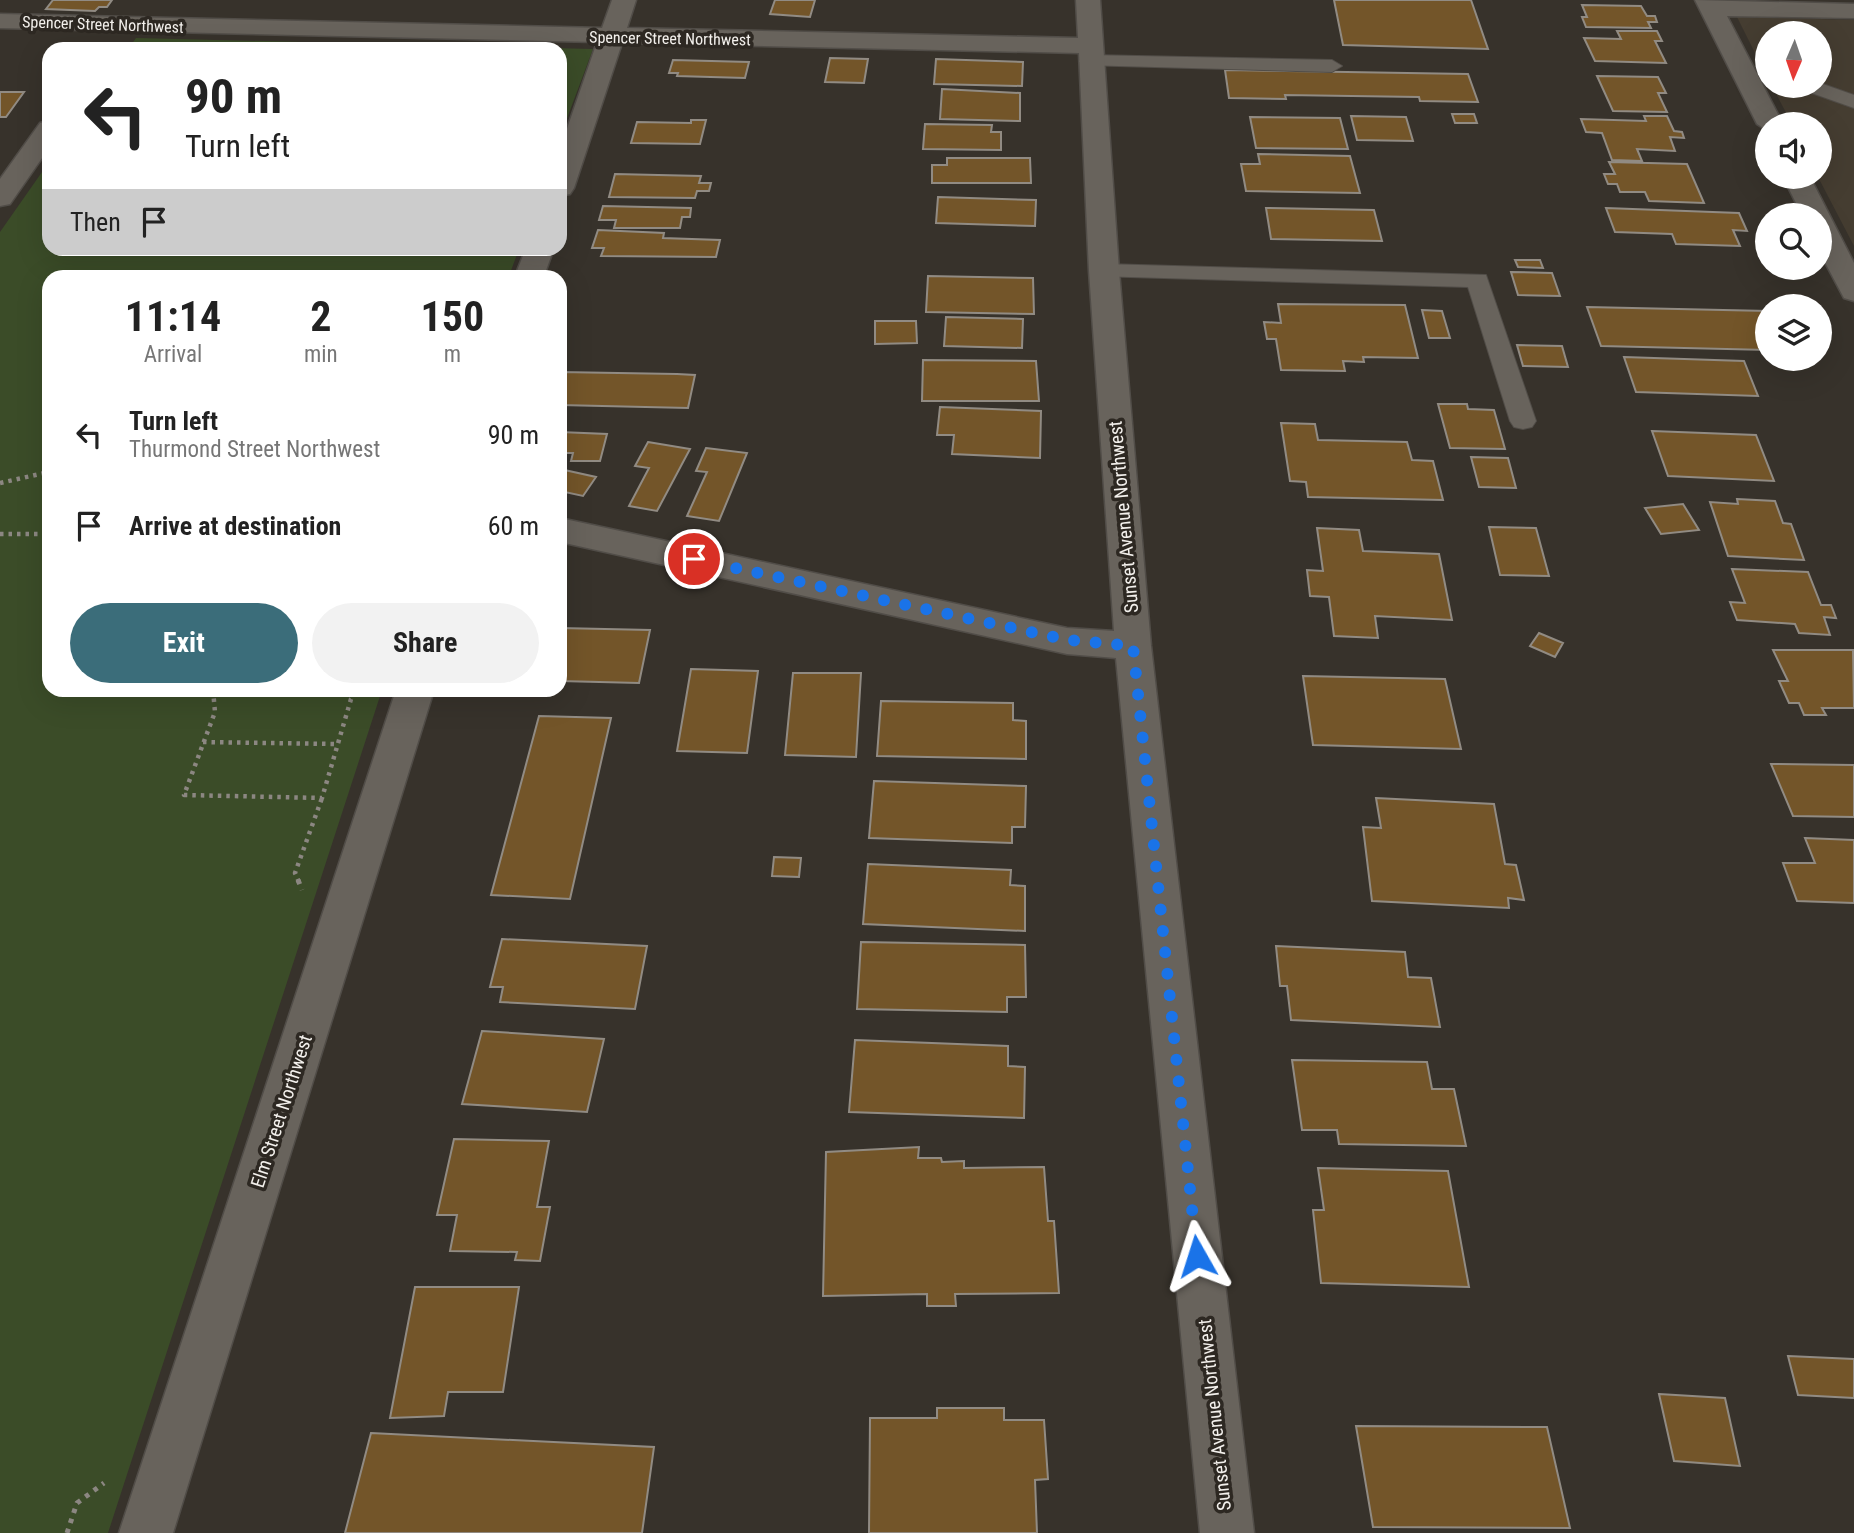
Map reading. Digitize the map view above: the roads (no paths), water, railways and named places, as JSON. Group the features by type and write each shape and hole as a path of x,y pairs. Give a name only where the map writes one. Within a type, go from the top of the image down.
{"street":[{"path":"111,42 140,0"},
{"path":"567,167 624,0"},
{"name":"Sunset Avenue Northwest","path":"1088,0 1089,54 1104,271 1133,646 1227,1533"},
{"path":"1709,4 1854,11"},
{"path":"1709,4 1755,76"},
{"name":"Spencer Street Northwest","path":"0,21 611,37 1089,54"},
{"path":"0,198 42,139"},
{"path":"1832,248 1854,292"},
{"path":"567,532 1068,640 1133,646"},
{"name":"Elm Street Northwest","path":"146,1533 413,697"}],"lane":[{"path":"1089,54 1332,66"},
{"path":"1832,94 1854,102"},
{"path":"1104,271 1478,280 1523,421"}]}
